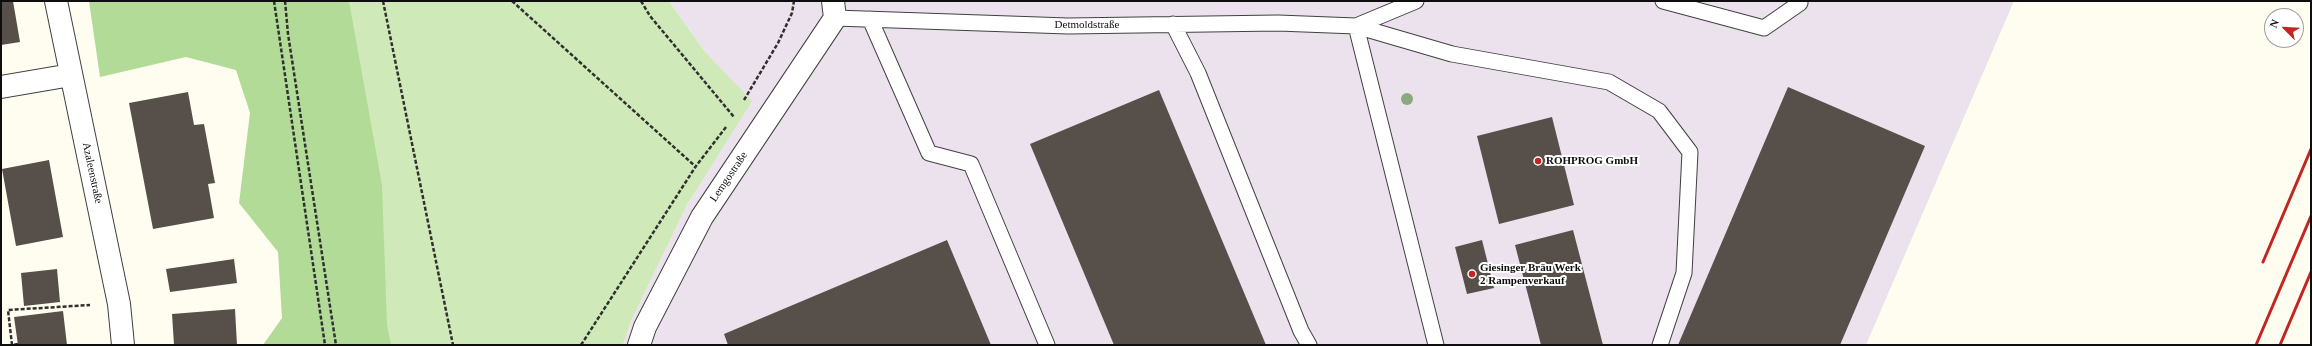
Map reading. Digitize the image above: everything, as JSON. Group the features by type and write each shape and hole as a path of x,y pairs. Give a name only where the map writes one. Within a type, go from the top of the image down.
{"street":[{"name":"Azaleenstraße","path":"56,1 119,304 123,345"},
{"name":"Lemgostraße","path":"639,345 645,327 702,217 834,9"},
{"path":"1,87 71,75"}],"lane":[{"path":"1356,26 1416,1"},
{"path":"1663,1 1764,28 1800,3 1799,1"},
{"name":"Detmoldstraße","path":"834,9 870,18 1068,26 1278,22 1356,26"},
{"path":"870,18 929,153 972,164 1047,345"},
{"path":"1173,24 1198,73 1301,331 1309,345"},
{"path":"1356,26 1364,52 1434,343"},
{"path":"1356,26 1452,54 1609,82 1659,111 1690,152 1684,273 1660,345"}],"path":[{"path":"274,1 325,345"},
{"path":"285,1 288,34 336,345"},
{"path":"383,1 453,345"},
{"path":"512,1 696,166"},
{"path":"641,1 650,16 734,116"},
{"path":"742,103 778,43 792,13 794,1"},
{"path":"581,345 696,166 738,110"},
{"path":"18,344 12,345 8,310 119,304"}],"shaded area":[{"path":"669,1 2014,1 1866,345 623,345 631,321 687,205 735,127 705,52"}],"green space":[{"path":"89,1 349,1 382,185 387,325 391,345 263,345 282,318 278,252 239,203 250,113 236,70 186,57 100,77"},
{"path":"251,1 669,1 705,52 752,101 687,205 631,321 623,345 304,345"}],"building":[{"path":"1,1 13,1 20,42 1,45"},
{"path":"1788,87 1925,146 1840,345 1678,345"},
{"path":"1159,90 1266,345 1114,345 1030,144"},
{"path":"188,92 194,125 204,124 215,183 208,184 214,218 153,229 129,103"},
{"path":"1552,117 1574,205 1499,224 1477,136"},
{"path":"49,160 63,237 16,246 2,169"},
{"path":"1573,230 1603,345 1541,345 1515,245"},
{"path":"947,240 991,345 728,345 724,334"},
{"path":"1482,240 1494,288 1467,294 1455,247"},
{"path":"234,259 237,283 170,292 166,269"},
{"path":"57,269 60,302 24,306 21,273"},
{"path":"235,309 237,345 174,345 172,314"},
{"path":"63,311 67,345 18,345 14,317"}],"railway":[{"path":"2263,262 2311,149"},
{"path":"2256,345 2311,216"},
{"path":"2280,345 2311,272"}],"place":[{"name":"ROHPROG GmbH","path":"1538,161"},
{"name":"Giesinger Bräu Werk 2 Rampenverkauf","path":"1472,274"}]}
